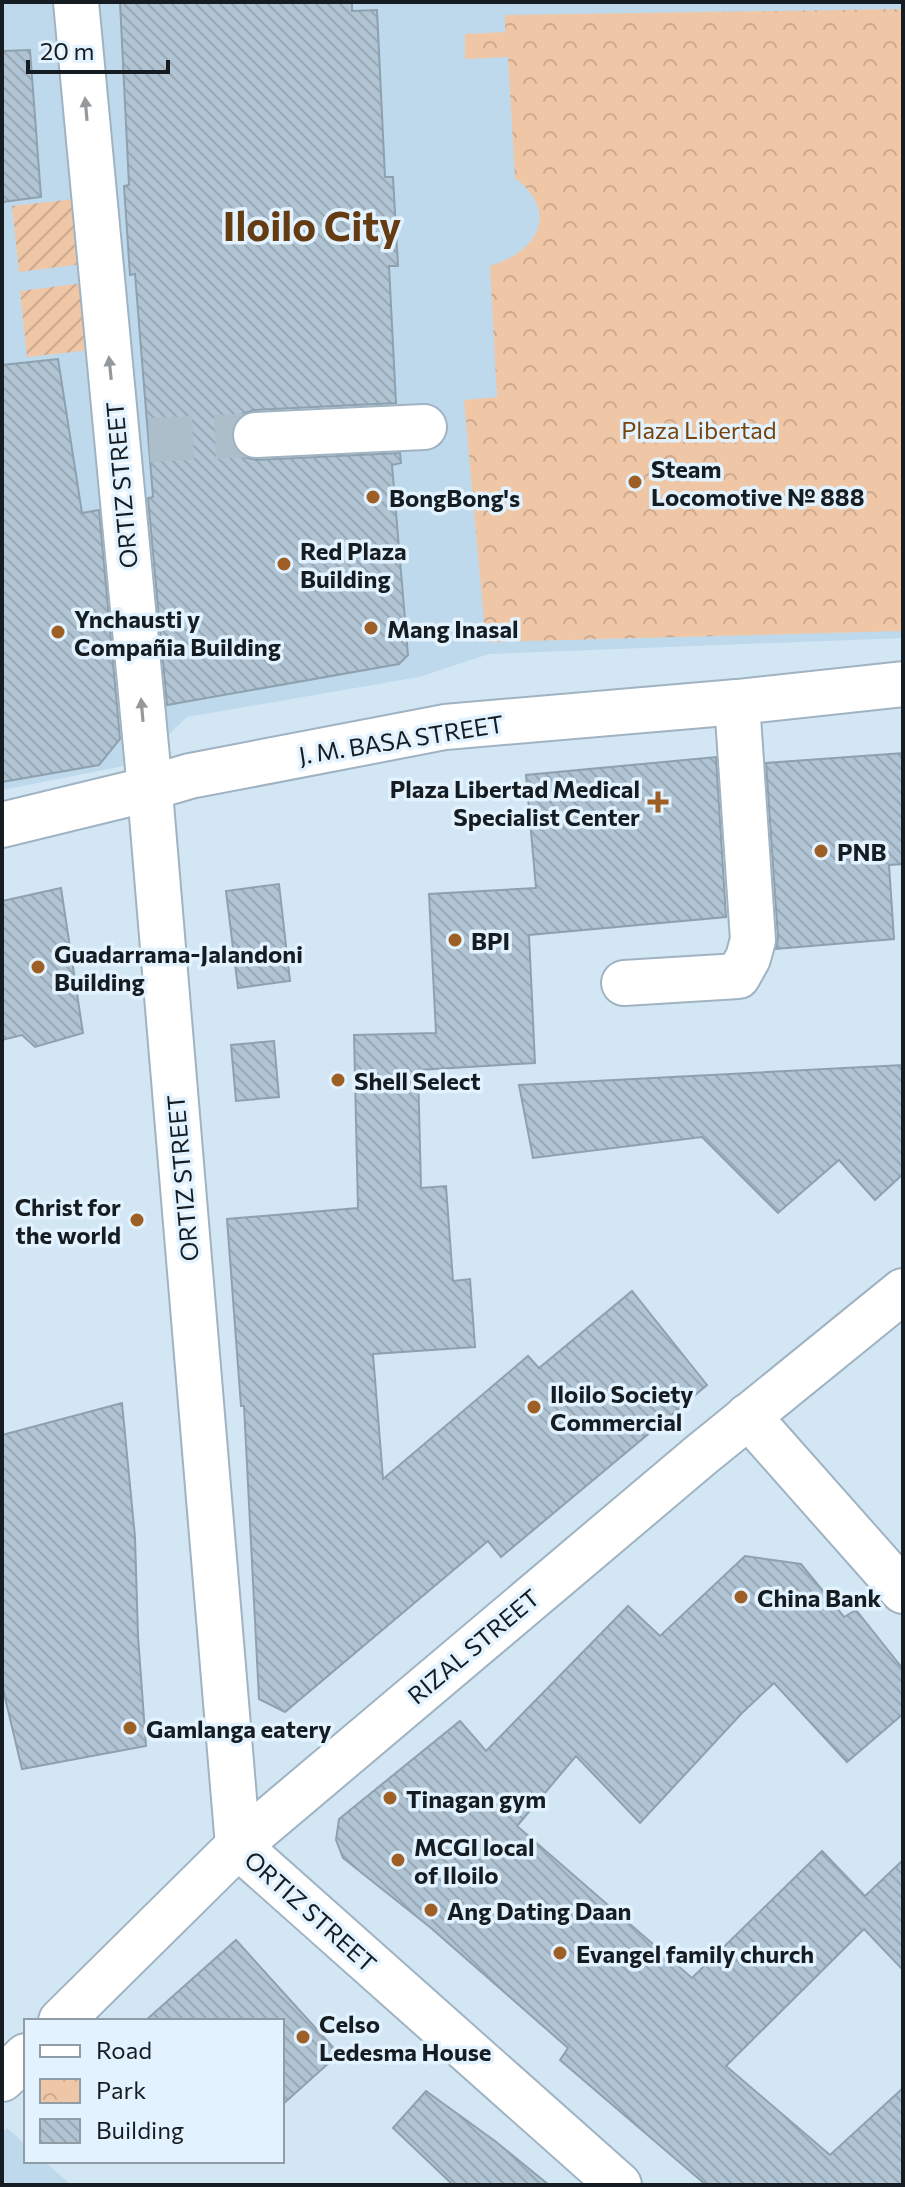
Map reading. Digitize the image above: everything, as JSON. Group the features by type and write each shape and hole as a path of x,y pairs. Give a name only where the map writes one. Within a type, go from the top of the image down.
{"street":[{"name":"ORTIZ STREET","path":"76,2 133,441 149,788 238,1846 619,2185"},
{"path":"256,435 424,427"},
{"name":"J. M. BASA STREET","path":"2,825 190,776 445,727 737,702 903,684"},
{"path":"624,983 738,976 748,958 753,940 737,702"},
{"name":"RIZAL STREET","path":"63,2019 238,1846 748,1416 903,1291"},
{"path":"748,1416 903,1591"},
{"path":"2,2079 24,2058"}],"shaded area":[{"path":"2,2 903,2 903,638 489,654 419,677 187,717 139,763 2,790"},
{"path":"7,2128 24,2143 24,2163 46,2163 71,2185 2,2185 2,2132"}],"green space":[{"name":"Plaza Libertad","path":"903,9 903,631 486,642 464,400 497,397 490,266 506,260 531,241 540,218 529,191 515,178 508,57 465,59 465,34 505,32 505,15"},
{"path":"84,198 91,263 19,272 12,206"},
{"path":"92,282 100,349 27,357 20,291"}],"building":[{"path":"120,2 352,2 352,11 377,10 385,177 393,177 398,266 389,266 396,403 254,410 242,414 234,423 231,435 235,449 244,457 256,460 400,453 401,463 392,465 408,655 399,664 167,705 148,498 153,497 135,274 130,275 124,186 129,185"},
{"path":"30,50 41,197 2,202 2,51"},
{"name":"Ynchausti y Compañia Building","path":"58,359 82,513 99,510 120,739 99,765 2,782 2,365"},
{"name":"PNB","path":"903,753 903,864 889,865 894,939 776,949 778,938 766,763"},
{"path":"716,757 726,917 529,935 535,1063 418,1070 421,1188 446,1186 453,1281 470,1279 475,1347 373,1354 383,1479 528,1356 539,1368 632,1291 707,1385 501,1557 488,1541 285,1712 259,1699 244,1406 241,1406 227,1219 358,1208 354,1035 436,1033 429,894 536,888 526,775"},
{"path":"279,884 290,981 238,988 226,891"},
{"name":"Guadarrama-Jalandoni Building","path":"61,888 83,1033 35,1047 22,1035 2,1040 2,901"},
{"path":"274,1041 279,1097 236,1101 231,1045"},
{"path":"903,1065 903,1174 875,1200 839,1160 778,1213 702,1137 533,1158 519,1085"},
{"path":"122,1403 135,1537 146,1746 22,1769 2,1685 2,1435"},
{"path":"745,1556 801,1564 844,1617 856,1610 903,1669 903,1714 847,1762 774,1683 640,1823 576,1756 517,1826 692,1978 822,1851 865,1896 903,1860 903,1970 864,1929 726,2066 830,2155 903,2088 903,2185 706,2185 560,2060 568,2048 431,1928 343,1858 336,1840 339,1819 460,1721 486,1751 628,1606 660,1636"},
{"name":"Celso Ledesma House","path":"236,1940 339,2054 284,2103 284,2019 147,2019"},
{"path":"426,2091 549,2185 453,2185 393,2128"}],"tunnel":[{"path":"149,440 256,435"}],"place":[{"name":"Steam Locomotive № 888","path":"635,482"},
{"name":"BongBong's","path":"373,497"},
{"name":"Red Plaza Building","path":"284,564"},
{"name":"Mang Inasal","path":"371,628"},
{"name":"Ynchausti y Compañia Building","path":"58,632"},
{"name":"Plaza Libertad Medical Specialist Center","path":"658,802"},
{"name":"PNB","path":"821,851"},
{"name":"BPI","path":"455,940"},
{"name":"Guadarrama-Jalandoni Building","path":"38,967"},
{"name":"Shell Select","path":"338,1080"},
{"name":"Christ for the world","path":"137,1220"},
{"name":"Iloilo Society Commercial","path":"534,1407"},
{"name":"China Bank","path":"741,1597"},
{"name":"Gamlanga eatery","path":"130,1728"},
{"name":"Tinagan gym","path":"390,1798"},
{"name":"MCGI local of Iloilo","path":"398,1860"},
{"name":"Ang Dating Daan","path":"431,1910"},
{"name":"Evangel family church","path":"560,1953"},
{"name":"Celso Ledesma House","path":"303,2037"}],"district":[{"name":"Iloilo City","path":"312,224"}]}
